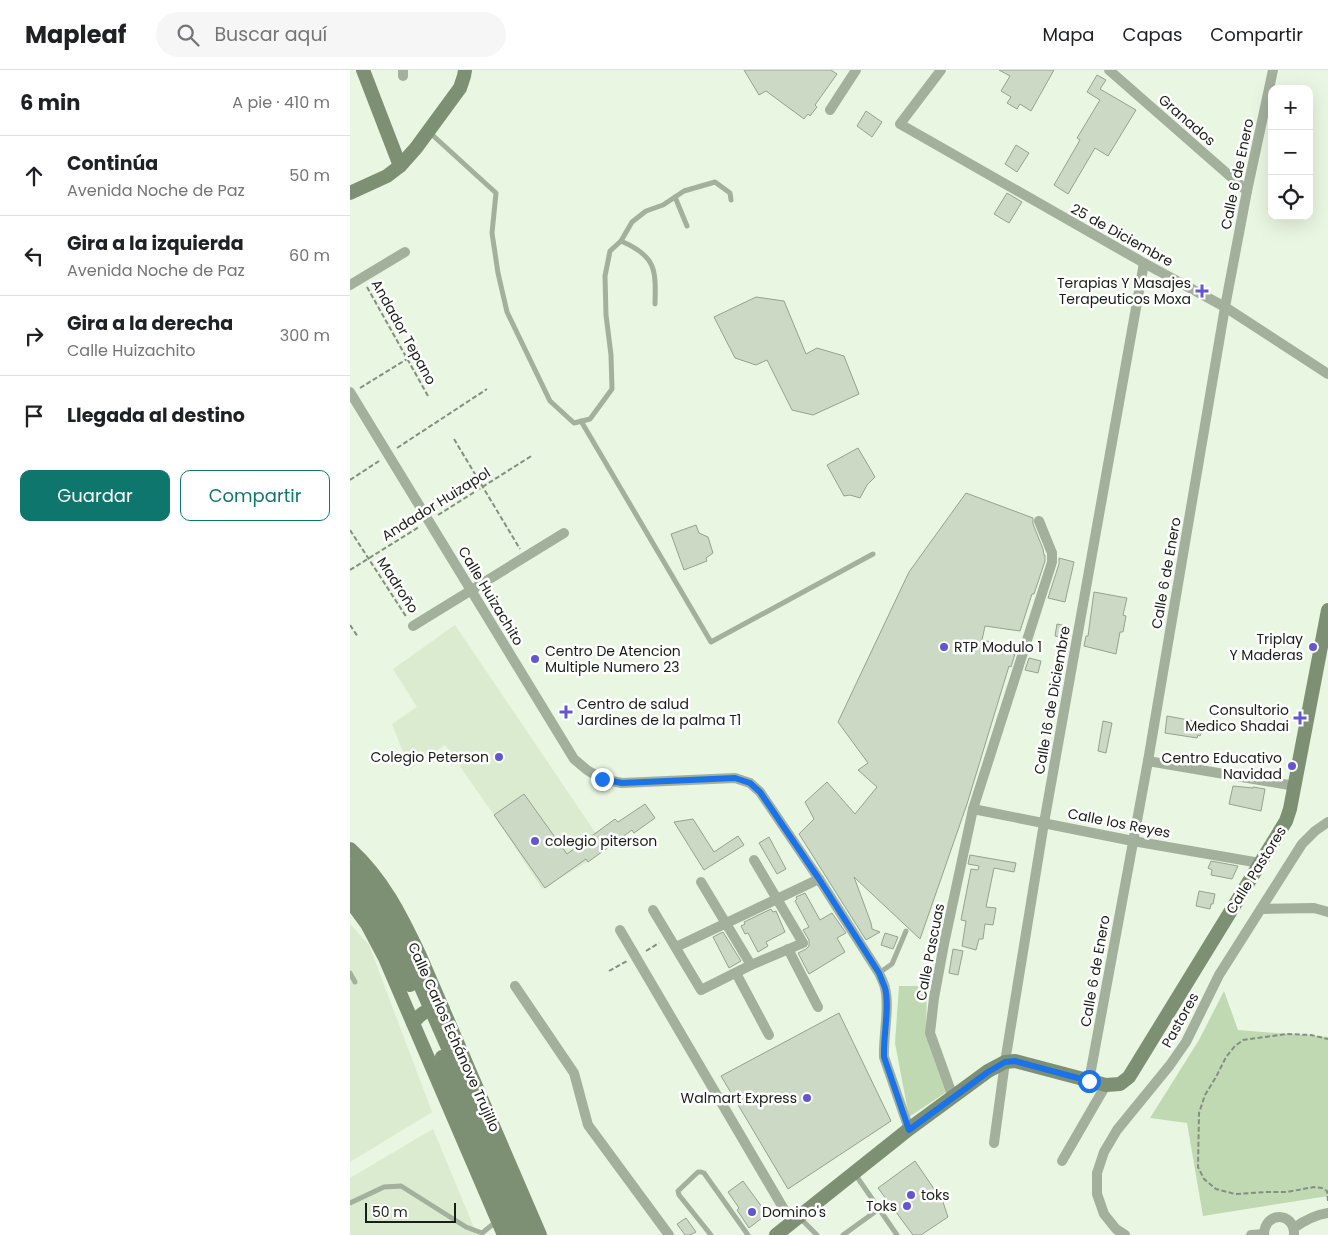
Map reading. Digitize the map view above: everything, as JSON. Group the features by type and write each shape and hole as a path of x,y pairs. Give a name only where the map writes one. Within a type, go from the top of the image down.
{"street":[{"path":"363,70 400,166"},
{"path":"830,110 856,70"},
{"name":"25 de Diciembre","path":"941,70 900,124 1225,307 1328,374"},
{"name":"Granados","path":"1109,70 1247,191"},
{"name":"Calle 6 de Enero","path":"1089,1081 1148,761 1225,307 1273,70"},
{"path":"350,192 387,176 400,166 416,148 460,88 467,72"},
{"path":"390,142 403,147 416,148"},
{"path":"350,285 405,252"},
{"name":"Calle 16 de Diciembre","path":"994,1143 1005,1062 1044,823 1144,263"},
{"name":"Calle Huizachito","path":"350,393 574,759 602,779 622,783 735,778 750,783 760,792 819,879 879,973 885,989 886,1003 884,1057 909,1130"},
{"name":"Calle Pascuas","path":"953,1097 930,1032 934,998 973,809 1052,562 1052,553 1039,521"},
{"path":"413,626 564,533"},
{"name":"Calle Pastores","path":"1106,1085 1120,1084 1129,1077 1286,821 1295,786 1328,610"},
{"path":"1148,761 1295,786"},
{"name":"Calle los Reyes","path":"973,809 1133,841 1260,863"},
{"name":"Pastores","path":"1125,1235 1116,1229 1104,1214 1097,1194 1097,1173 1104,1152 1117,1130 1170,1065 1186,1042 1219,975 1302,844 1315,831 1328,822"},
{"name":"Calle Carlos Echánove Trujillo","path":"350,849 381,883 401,917 420,956 540,1235"},
{"path":"653,910 701,990 803,942 754,860"},
{"name":"Calle Carlos Echánove Trujillo","path":"350,866 365,882 393,924 531,1235"},
{"path":"676,947 819,879"},
{"path":"701,882 751,966"},
{"name":"Calle Carlos Echánove Trujillo","path":"350,883 374,912 414,992 517,1235"},
{"path":"350,901 367,924 385,958 504,1235"},
{"path":"1261,909 1314,908 1328,912"},
{"path":"620,930 796,1221"},
{"path":"788,949 818,1007"},
{"path":"736,973 769,1035"},
{"path":"516,986 574,1073 588,1125 669,1235"},
{"path":"413,1023 419,1015 429,1010 443,1009"},
{"path":"776,1235 909,1130 988,1072 1005,1062 1015,1061 1106,1085 1062,1161"},
{"path":"441,1089 452,1089 461,1084 470,1072"},
{"path":"1251,1235 1264,1234 1266,1225 1272,1218 1281,1216 1289,1220 1294,1231 1306,1220 1328,1213"}],"lane":[{"path":"428,131 496,193 492,233 498,273 507,312 550,401 574,423 590,419 612,389 605,276 610,251 621,241 632,222 646,211 663,204 684,191 715,182 730,193 731,200"},
{"path":"675,197 687,226"},
{"path":"621,241 635,247 651,262 656,279 655,304"},
{"path":"581,421 711,642 873,554"},
{"path":"879,973 892,964 906,931"},
{"path":"350,973 355,982"},
{"path":"711,1235 679,1195 678,1191 698,1172 704,1173 748,1235"},
{"path":"855,1173 898,1235"},
{"path":"350,1203 384,1187 401,1186 466,1227 482,1234 498,1220 522,1192"},
{"path":"843,1235 879,1209"},
{"path":"796,1221 817,1235"}],"path":[{"name":"Andador Tepano","path":"362,278 428,396"},
{"path":"350,393 407,359"},
{"path":"350,480 487,389"},
{"path":"454,439 525,557"},
{"name":"Andador Huizapol","path":"350,570 533,454"},
{"name":"Madroño","path":"350,530 413,626"},
{"path":"350,625 358,637"},
{"path":"1328,1039 1311,1035 1272,1035 1244,1040 1235,1046 1226,1057 1198,1113 1198,1167 1204,1179 1216,1189 1235,1194 1287,1192 1314,1187 1322,1188 1328,1191 1328,1213"}],"shaded area":[{"name":"Colegio Peterson","path":"455,625 607,850 542,889 494,815 445,745 410,769 392,724 417,707 393,669"},
{"path":"350,924 369,945 432,1112 350,1162"},
{"path":"899,986 927,986 926,1035 948,1091 909,1117 895,1043"},
{"path":"1224,991 1238,1030 1328,1037 1328,1196 1203,1216 1187,1123 1150,1118 1199,1040"},
{"path":"433,1129 477,1235 350,1235 350,1178"}],"building":[{"path":"744,70 831,70 837,74 815,105 817,107 810,116 808,114 804,119 766,91 759,95"},
{"path":"999,70 1054,70 1031,111 1020,104 1017,109 1007,103 1011,97 1001,91 1010,76"},
{"path":"1097,75 1106,80 1100,89 1136,110 1108,156 1095,148 1068,194 1054,185 1080,140 1077,138 1100,100 1087,92"},
{"path":"866,111 882,122 872,137 857,126"},
{"path":"1016,145 1029,153 1017,172 1005,164"},
{"path":"1007,193 1022,202 1009,223 994,214"},
{"path":"756,297 784,301 806,354 817,348 844,356 859,394 813,415 792,410 767,360 756,365 735,358 714,317"},
{"path":"858,448 875,477 867,485 860,498 850,495 844,496 827,465"},
{"name":"RTP Modulo 1","path":"966,493 1033,518 1033,524 1045,555 1045,561 1020,631 985,626 982,640 1015,647 1013,654 1015,654 1011,667 1009,666 967,804 920,939 854,877 872,929 880,932 866,940 799,834 814,819 805,802 827,782 855,814 877,787 858,770 868,763 838,722 909,572"},
{"path":"696,525 699,533 708,537 713,553 706,558 707,561 684,570 671,534"},
{"path":"1059,558 1074,562 1065,602 1048,598 1059,564"},
{"path":"1094,592 1127,598 1123,615 1126,616 1123,632 1120,632 1116,654 1084,646 1086,636 1088,636"},
{"path":"1057,624 1066,626 1064,638 1055,636"},
{"path":"1029,658 1041,661 1038,673 1025,670"},
{"path":"1167,716 1205,723 1200,736 1198,735 1197,738 1165,733"},
{"path":"1103,721 1112,723 1106,753 1098,751"},
{"path":"1233,786 1265,789 1261,811 1229,804"},
{"name":"colegio piterson","path":"524,794 567,854 615,819 618,822 645,804 655,818 634,833 632,830 588,862 586,859 545,888 494,815"},
{"path":"693,819 714,852 738,836 744,845 704,870 674,822"},
{"path":"769,837 786,869 777,874 759,843"},
{"path":"970,855 1016,863 1014,872 994,868 986,907 996,908 993,925 985,924 983,939 979,939 976,950 962,946 966,921 961,920 971,869 978,870 979,866 968,864"},
{"path":"1211,861 1238,866 1232,879 1211,875 1212,870 1208,868"},
{"path":"1199,891 1215,894 1210,909 1196,906"},
{"path":"805,893 820,920 832,913 846,933 837,938 845,952 809,974 798,953 809,946 809,940 803,930 809,927 795,901 796,897"},
{"path":"771,909 773,912 776,911 785,932 766,942 768,946 758,952 748,933 745,934 741,926 745,924 744,922"},
{"path":"723,932 741,961 729,968 713,937"},
{"path":"885,933 898,937 893,949 881,945"},
{"path":"953,949 963,951 958,975 949,973"},
{"name":"Walmart Express","path":"839,1013 891,1121 788,1189 721,1076"},
{"name":"toks","path":"915,1161 943,1202 948,1217 921,1235 913,1235 878,1188"},
{"path":"743,1181 767,1214 749,1228 728,1192"},
{"path":"686,1218 696,1232 690,1235 685,1235 677,1224"}],"place":[{"name":"Terapias Y Masajes Terapeuticos Moxa","path":"1202,291"},
{"name":"RTP Modulo 1","path":"944,647"},
{"name":"Triplay Y Maderas","path":"1313,647"},
{"name":"Centro De Atencion Multiple Numero 23","path":"535,659"},
{"name":"Centro de salud Jardines de la palma T1","path":"566,712"},
{"name":"Consultorio Medico Shadai","path":"1300,718"},
{"name":"Colegio Peterson","path":"499,757"},
{"name":"Centro Educativo Navidad","path":"1292,766"},
{"name":"colegio piterson","path":"535,841"},
{"name":"Walmart Express","path":"807,1098"},
{"name":"toks","path":"911,1195"},
{"name":"Toks","path":"907,1206"},
{"name":"Domino's","path":"752,1212"}],"route":[{"path":"602,779 622,783 735,778 750,783 760,792 819,879 879,973 885,989 886,1003 884,1057 909,1130 988,1072 1005,1062 1015,1061 1089,1081"}]}
